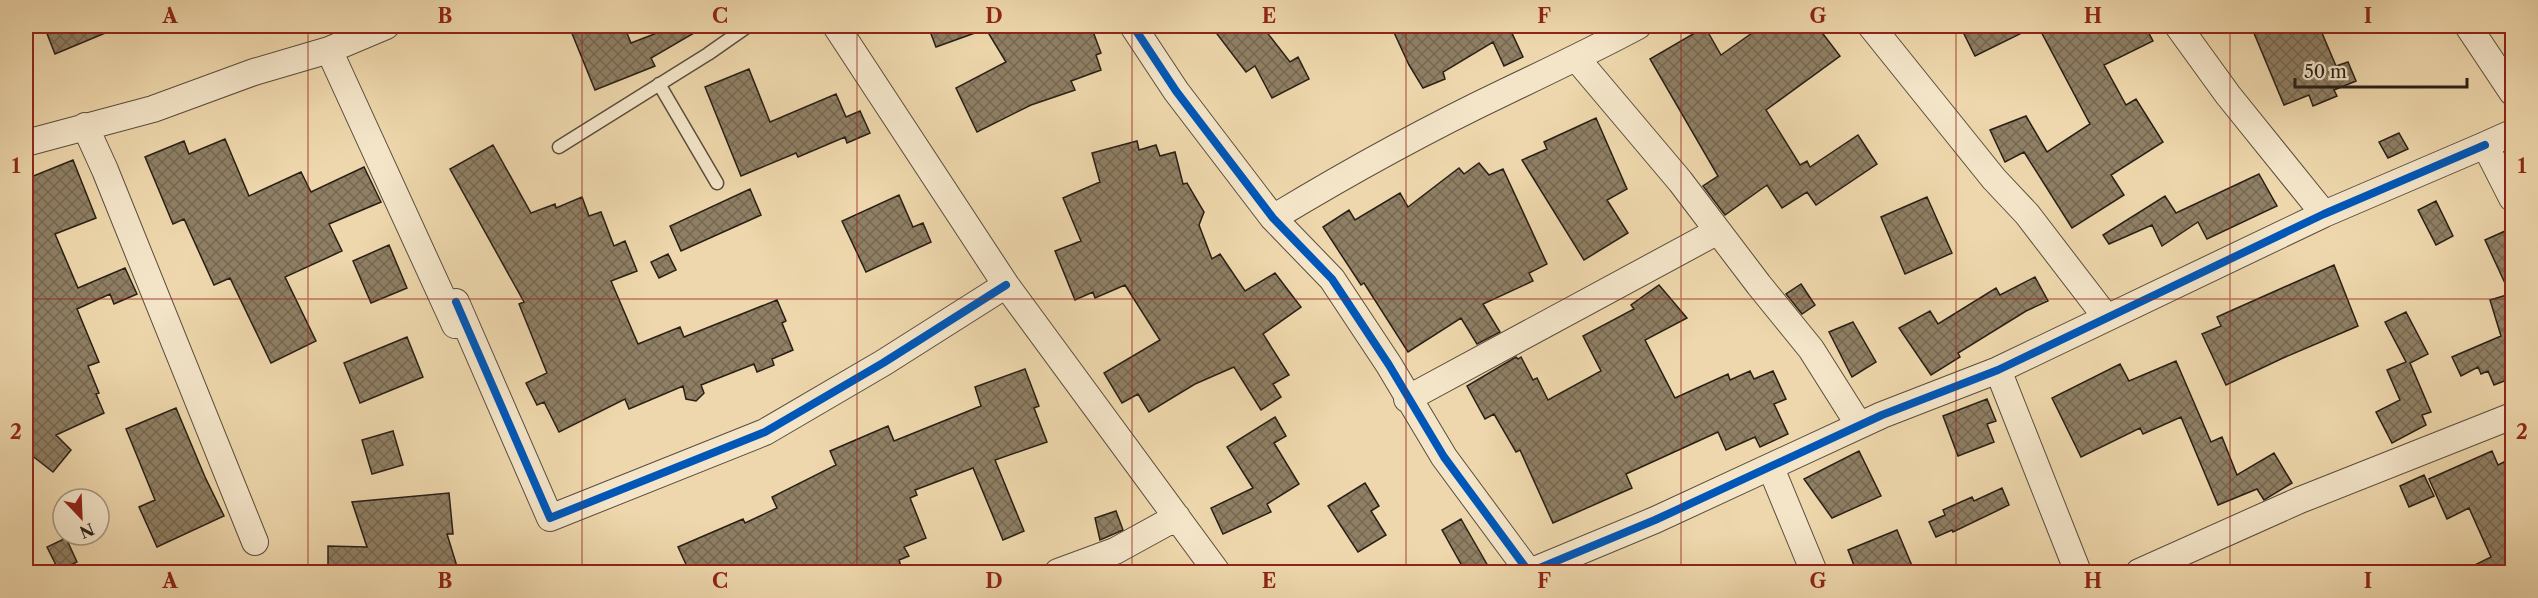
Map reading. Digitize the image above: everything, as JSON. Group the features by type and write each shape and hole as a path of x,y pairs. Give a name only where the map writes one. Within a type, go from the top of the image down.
{"street":[{"path":"26,143 153,109 254,72 329,50 386,26"},
{"path":"836,26 1006,285 1217,573"},
{"path":"1133,26 1176,91 1273,218 1332,279 1389,365 1407,399 1444,457 1530,573 1771,468 1859,425 1998,370 2324,214 2512,134"},
{"path":"1273,218 1351,171 1507,91 1577,59 1638,26"},
{"path":"1871,26 1994,179 2027,214 2106,317"},
{"path":"2178,26 2228,95 2324,214"},
{"path":"2468,26 2512,92"},
{"path":"329,50 462,342"},
{"path":"1577,59 1680,181 1811,349 1859,425"},
{"path":"85,126 105,170 255,542"},
{"path":"2486,145 2512,198"},
{"path":"1407,399 1718,231"},
{"path":"456,302 550,518 765,432 884,363 1006,285"},
{"path":"1998,370 2078,573"},
{"path":"2139,573 2300,500 2512,416"},
{"path":"1771,468 1814,573"},
{"path":"1058,573 1115,551 1177,517"}],"lane":[{"path":"559,147 748,26"},
{"path":"659,84 717,183"}],"building":[{"path":"44,26 122,26 55,54"},
{"path":"569,26 624,26 631,43 675,26 706,26 651,58 655,66 595,90"},
{"path":"928,26 1091,26 1101,53 1096,55 1101,70 1071,81 1075,90 1031,105 977,132 956,88 1006,62 986,29 936,47"},
{"path":"1211,26 1262,26 1290,62 1298,57 1309,79 1272,98 1255,66 1246,72"},
{"path":"1391,26 1520,26 1511,31 1523,57 1504,66 1493,42 1443,72 1445,79 1423,88 1409,65"},
{"path":"1762,26 1817,26 1840,56 1766,110 1800,165 1807,161 1810,167 1858,135 1877,164 1816,205 1807,192 1782,208 1767,185 1725,215 1703,186 1718,176 1650,59 1705,27 1721,55"},
{"path":"1960,26 2036,26 1975,56"},
{"path":"2038,26 2145,26 2153,41 2104,65 2126,105 2136,99 2163,142 2111,175 2124,195 2072,228 2024,152 2005,162 1990,130 2026,116 2047,152 2090,124"},
{"path":"2251,26 2319,26 2336,66 2348,62 2356,81 2334,90 2337,96 2313,106 2309,95 2284,105"},
{"path":"749,69 770,122 836,94 846,117 860,111 870,133 847,143 845,137 798,157 796,153 741,176 705,87"},
{"path":"1596,118 1627,189 1607,200 1628,233 1584,260 1522,160 1547,149 1544,142"},
{"path":"2399,133 2408,149 2388,158 2379,142"},
{"path":"225,139 249,196 301,172 311,192 364,167 381,202 329,224 342,251 285,277 316,341 271,363 230,278 214,285 184,219 173,224 145,157 184,141 189,154"},
{"path":"1137,141 1139,150 1156,145 1160,156 1175,152 1183,184 1187,183 1204,212 1199,225 1212,259 1220,254 1245,291 1275,273 1301,307 1263,334 1289,375 1273,384 1281,397 1261,410 1234,367 1195,384 1149,412 1138,394 1122,403 1104,373 1160,340 1125,285 1095,298 1093,292 1075,300 1055,251 1081,241 1063,198 1100,182 1092,153"},
{"path":"493,145 531,213 555,204 556,208 582,197 589,216 601,212 614,246 625,241 637,271 611,281 638,344 680,327 684,337 777,300 786,321 782,323 793,350 772,359 774,365 757,372 754,364 701,385 704,393 696,401 686,399 683,386 629,409 625,399 559,432 544,402 537,405 526,383 547,373 519,304 524,302 450,169"},
{"path":"73,160 96,218 55,234 78,288 125,268 137,294 114,304 110,294 77,309 99,362 88,366 104,413 56,435 71,450 53,472 26,451 26,179"},
{"path":"1479,163 1489,175 1503,169 1547,264 1529,273 1533,281 1483,304 1500,332 1477,344 1461,318 1408,352 1364,283 1361,285 1323,227 1349,210 1355,220 1400,193 1408,207 1459,168 1464,174"},
{"path":"2259,174 2277,206 2207,239 2198,222 2162,246 2152,225 2109,244 2103,235 2165,196 2176,213"},
{"path":"750,189 761,215 681,251 670,226"},
{"path":"899,195 913,227 923,223 931,242 866,272 842,221"},
{"path":"1927,197 1952,253 1905,274 1881,217"},
{"path":"2436,201 2453,236 2436,245 2418,210"},
{"path":"2512,228 2512,378 2494,385 2488,371 2481,374 2478,367 2461,376 2452,357 2501,336 2490,300 2510,294 2485,240"},
{"path":"389,245 407,288 371,303 353,261"},
{"path":"668,254 676,270 659,278 651,262"},
{"path":"2334,265 2358,326 2226,385 2202,334 2221,326 2217,317"},
{"path":"2035,277 2048,301 2026,311 1958,353 1960,357 1931,375 1899,328 1930,311 1938,324 1996,288 2000,295"},
{"path":"1801,284 1815,305 1802,314 1786,294"},
{"path":"1659,285 1687,318 1645,340 1675,398 1728,374 1730,380 1750,371 1754,379 1773,371 1786,399 1774,404 1788,434 1760,447 1755,437 1726,450 1718,432 1626,474 1632,488 1553,523 1520,450 1516,452 1494,414 1485,419 1467,386 1516,357 1518,359 1521,357 1533,380 1537,378 1548,400 1601,371 1583,336 1634,309 1631,305"},
{"path":"2406,312 2428,354 2410,363 2431,412 2422,415 2426,425 2392,443 2376,412 2400,400 2387,370 2406,362 2385,322"},
{"path":"1853,322 1876,362 1852,377 1829,332"},
{"path":"407,337 423,377 360,403 344,363"},
{"path":"2176,361 2211,442 2222,437 2237,475 2274,453 2292,483 2264,500 2257,489 2218,505 2181,417 2143,434 2140,428 2081,457 2052,398 2120,364 2129,381"},
{"path":"1025,369 1039,406 1034,408 1047,442 995,460 1024,531 1003,540 973,468 915,490 917,495 910,498 926,538 904,547 909,556 899,560 903,573 779,573 775,565 758,573 690,573 678,547 743,519 745,523 777,508 772,497 836,465 830,451 888,426 894,441 981,406 975,387"},
{"path":"1987,399 1996,421 1987,424 1994,442 1958,456 1943,416"},
{"path":"176,408 224,516 157,547 139,507 155,500 126,429"},
{"path":"1275,417 1286,436 1274,443 1299,484 1267,504 1271,512 1223,534 1211,508 1253,488 1227,447"},
{"path":"393,431 403,465 372,474 362,440"},
{"path":"1859,451 1881,496 1832,518 1804,479"},
{"path":"2492,451 2498,465 2512,458 2512,573 2459,573 2491,557 2469,508 2447,519 2429,479"},
{"path":"2424,475 2434,496 2409,507 2400,486"},
{"path":"1365,483 1379,506 1371,511 1386,535 1358,552 1328,506"},
{"path":"2002,488 2009,505 1953,532 1952,530 1936,537 1929,522 1945,515 1943,510 1972,497 1974,501"},
{"path":"449,493 453,534 447,534 459,573 328,573 328,546 367,547 352,502"},
{"path":"1116,511 1123,530 1100,540 1095,518"},
{"path":"1461,519 1492,573 1466,573 1442,530"},
{"path":"1897,530 1915,573 1857,573 1848,550"},
{"path":"51,545 51,547 70,547 77,562 59,571 47,547"}],"cycle path":[{"path":"1133,26 1176,91 1273,218 1332,279 1389,365 1444,457 1529,572"},
{"path":"1530,572 1655,520 1882,415 1998,370 2324,214 2485,145"},
{"path":"456,302 550,518 765,432 883,363 1006,285"}]}
